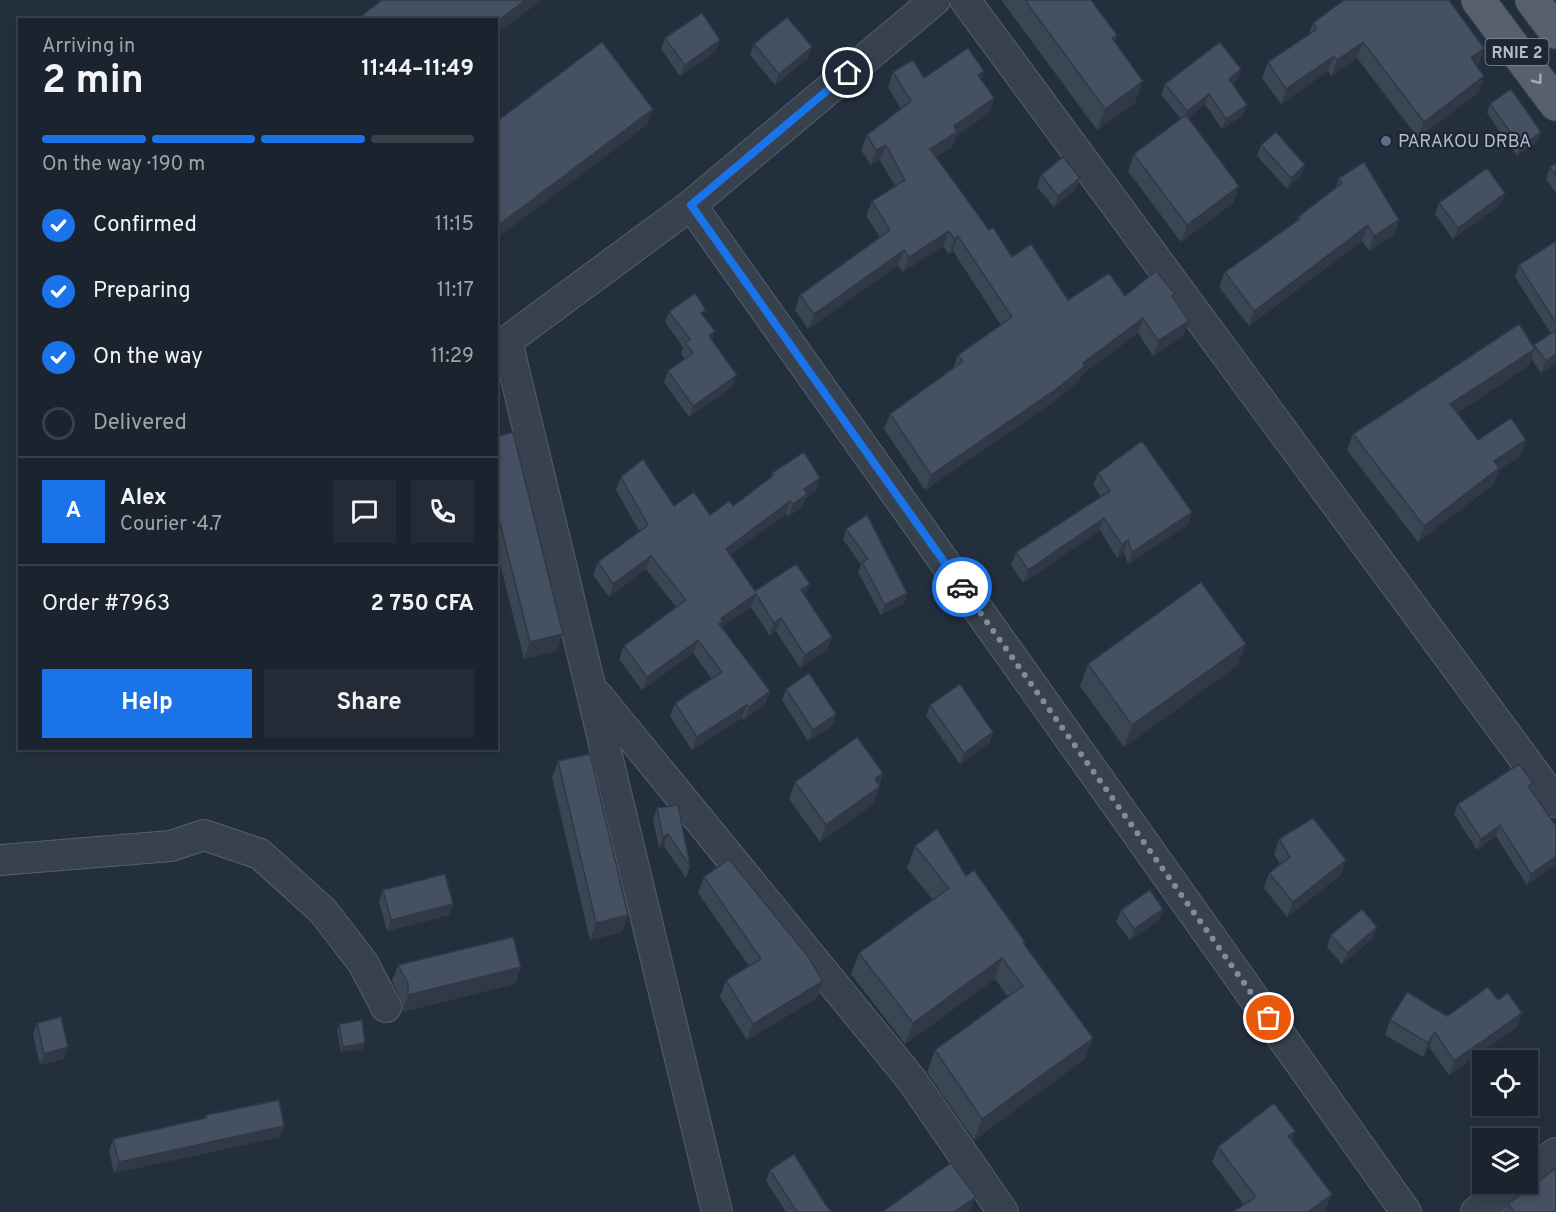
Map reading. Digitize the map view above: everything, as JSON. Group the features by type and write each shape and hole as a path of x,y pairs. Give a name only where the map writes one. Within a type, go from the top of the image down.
{"main road":[{"name":"RNIE 2","path":"1478,0 1556,104"},
{"name":"RNIE 2","path":"1532,0 1556,32"}],"street":[{"path":"717,1212 507,341 691,205 935,0"},
{"path":"965,0 1556,802"},
{"path":"691,205 1406,1212"},
{"path":"592,689 911,1079 1003,1212"},
{"path":"0,860 171,846 204,835 260,854 323,911 363,963 386,1007"},
{"path":"1538,1166 1556,1153"},
{"path":"1476,1212 1501,1194"}],"building":[{"path":"382,0 526,0 498,21 498,18 359,18"},
{"path":"1025,0 1091,0 1117,35 1112,38 1143,81 1105,109"},
{"path":"1344,0 1449,0 1484,48 1471,58 1484,76 1424,122 1363,42 1337,60 1334,56 1286,89 1268,62 1317,29 1313,23"},
{"path":"702,13 720,40 685,65 665,38"},
{"path":"787,17 812,47 779,74 754,44"},
{"path":"602,42 653,109 498,225 498,120"},
{"path":"1220,42 1241,69 1229,79 1247,105 1226,119 1209,94 1187,111 1165,84"},
{"path":"968,48 984,71 978,75 994,98 954,126 957,132 930,149 989,230 993,227 1012,257 1031,244 1068,300 1109,273 1125,296 1156,271 1175,294 1172,296 1189,321 1158,341 1143,318 1083,363 1085,366 1059,387 931,475 890,414 963,361 958,355 1012,317 958,236 954,239 949,231 909,257 904,250 814,314 800,295 890,230 872,201 905,180 886,145 876,150 867,135 911,101 893,72 913,60 924,78"},
{"path":"1511,89 1541,132 1521,147 1490,104"},
{"path":"1186,115 1239,186 1187,225 1134,154"},
{"path":"1276,132 1305,165 1291,178 1261,145"},
{"path":"1063,157 1080,178 1058,196 1041,175"},
{"path":"1364,162 1399,220 1374,236 1368,225 1254,311 1225,272 1300,219 1298,217 1342,183 1339,178"},
{"path":"1556,163 1556,175 1550,167"},
{"path":"1487,168 1505,193 1458,228 1439,203"},
{"path":"1556,241 1556,323 1519,265"},
{"path":"695,293 706,310 701,313 715,331 709,336 737,375 693,406 668,371 693,353 685,343 690,339 669,312"},
{"path":"1519,324 1535,349 1450,404 1478,440 1511,418 1526,440 1494,461 1499,468 1424,526 1353,434"},
{"path":"1556,330 1556,354 1546,361 1534,345"},
{"path":"513,432 563,634 530,642 498,515 498,436"},
{"path":"1142,441 1192,512 1132,552 1128,540 1122,545 1104,518 1028,570 1016,552 1110,491 1098,473"},
{"path":"804,452 820,478 804,489 807,494 793,504 790,501 726,549 755,591 796,564 810,584 801,590 832,637 805,655 781,618 774,623 756,594 721,618 723,621 719,624 770,691 749,707 747,705 697,737 675,703 722,672 698,640 647,677 624,646 686,600 651,556 613,584 598,562 648,525 621,477 643,459 674,506 694,492 710,515 729,501 733,506 774,475 772,473"},
{"path":"867,515 907,593 885,605 862,562 868,559 846,529"},
{"path":"1201,582 1246,644 1132,725 1088,664"},
{"path":"809,673 836,714 813,730 786,689"},
{"path":"960,684 993,732 964,753 930,705"},
{"path":"857,737 883,773 875,779 880,786 826,825 795,782"},
{"path":"590,754 628,915 596,923 558,761"},
{"path":"1519,764 1533,783 1528,786 1556,826 1556,856 1531,874 1500,825 1481,839 1458,804"},
{"path":"678,805 690,866 668,834 663,837 657,808"},
{"path":"1313,818 1346,860 1293,902 1269,873 1290,857 1279,839"},
{"path":"937,829 966,876 974,870 1025,942 1023,943 1093,1038 982,1119 935,1050 1023,986 1002,958 913,1023 859,953 949,888 915,846"},
{"path":"729,859 807,955 823,981 753,1024 726,980 761,959 704,877"},
{"path":"445,874 453,904 391,920 383,890"},
{"path":"1150,890 1163,909 1134,929 1121,910"},
{"path":"1362,909 1377,927 1347,953 1331,935"},
{"path":"513,937 521,967 408,995 408,983 398,965"},
{"path":"1488,987 1498,1000 1508,993 1522,1013 1454,1061 1435,1032 1428,1043 1390,1020 1407,992 1447,1016"},
{"path":"61,1017 68,1047 44,1054 37,1023"},
{"path":"362,1020 365,1043 343,1047 339,1024"},
{"path":"279,1100 284,1126 119,1162 113,1139 206,1118 206,1115"},
{"path":"1274,1103 1295,1131 1288,1136 1332,1194 1308,1212 1232,1212 1256,1197 1218,1147"},
{"path":"794,1154 832,1212 797,1212 770,1170"},
{"path":"951,1163 976,1197 954,1212 882,1212"},
{"path":"1556,1168 1556,1212 1514,1212 1508,1204 1521,1194 1538,1194 1538,1182"}],"way so far":[{"path":"962,587 1269,1018"}],"place":[{"name":"PARAKOU DRBA","path":"1386,141"}],"route":[{"path":"848,73 691,205 962,587"}]}
